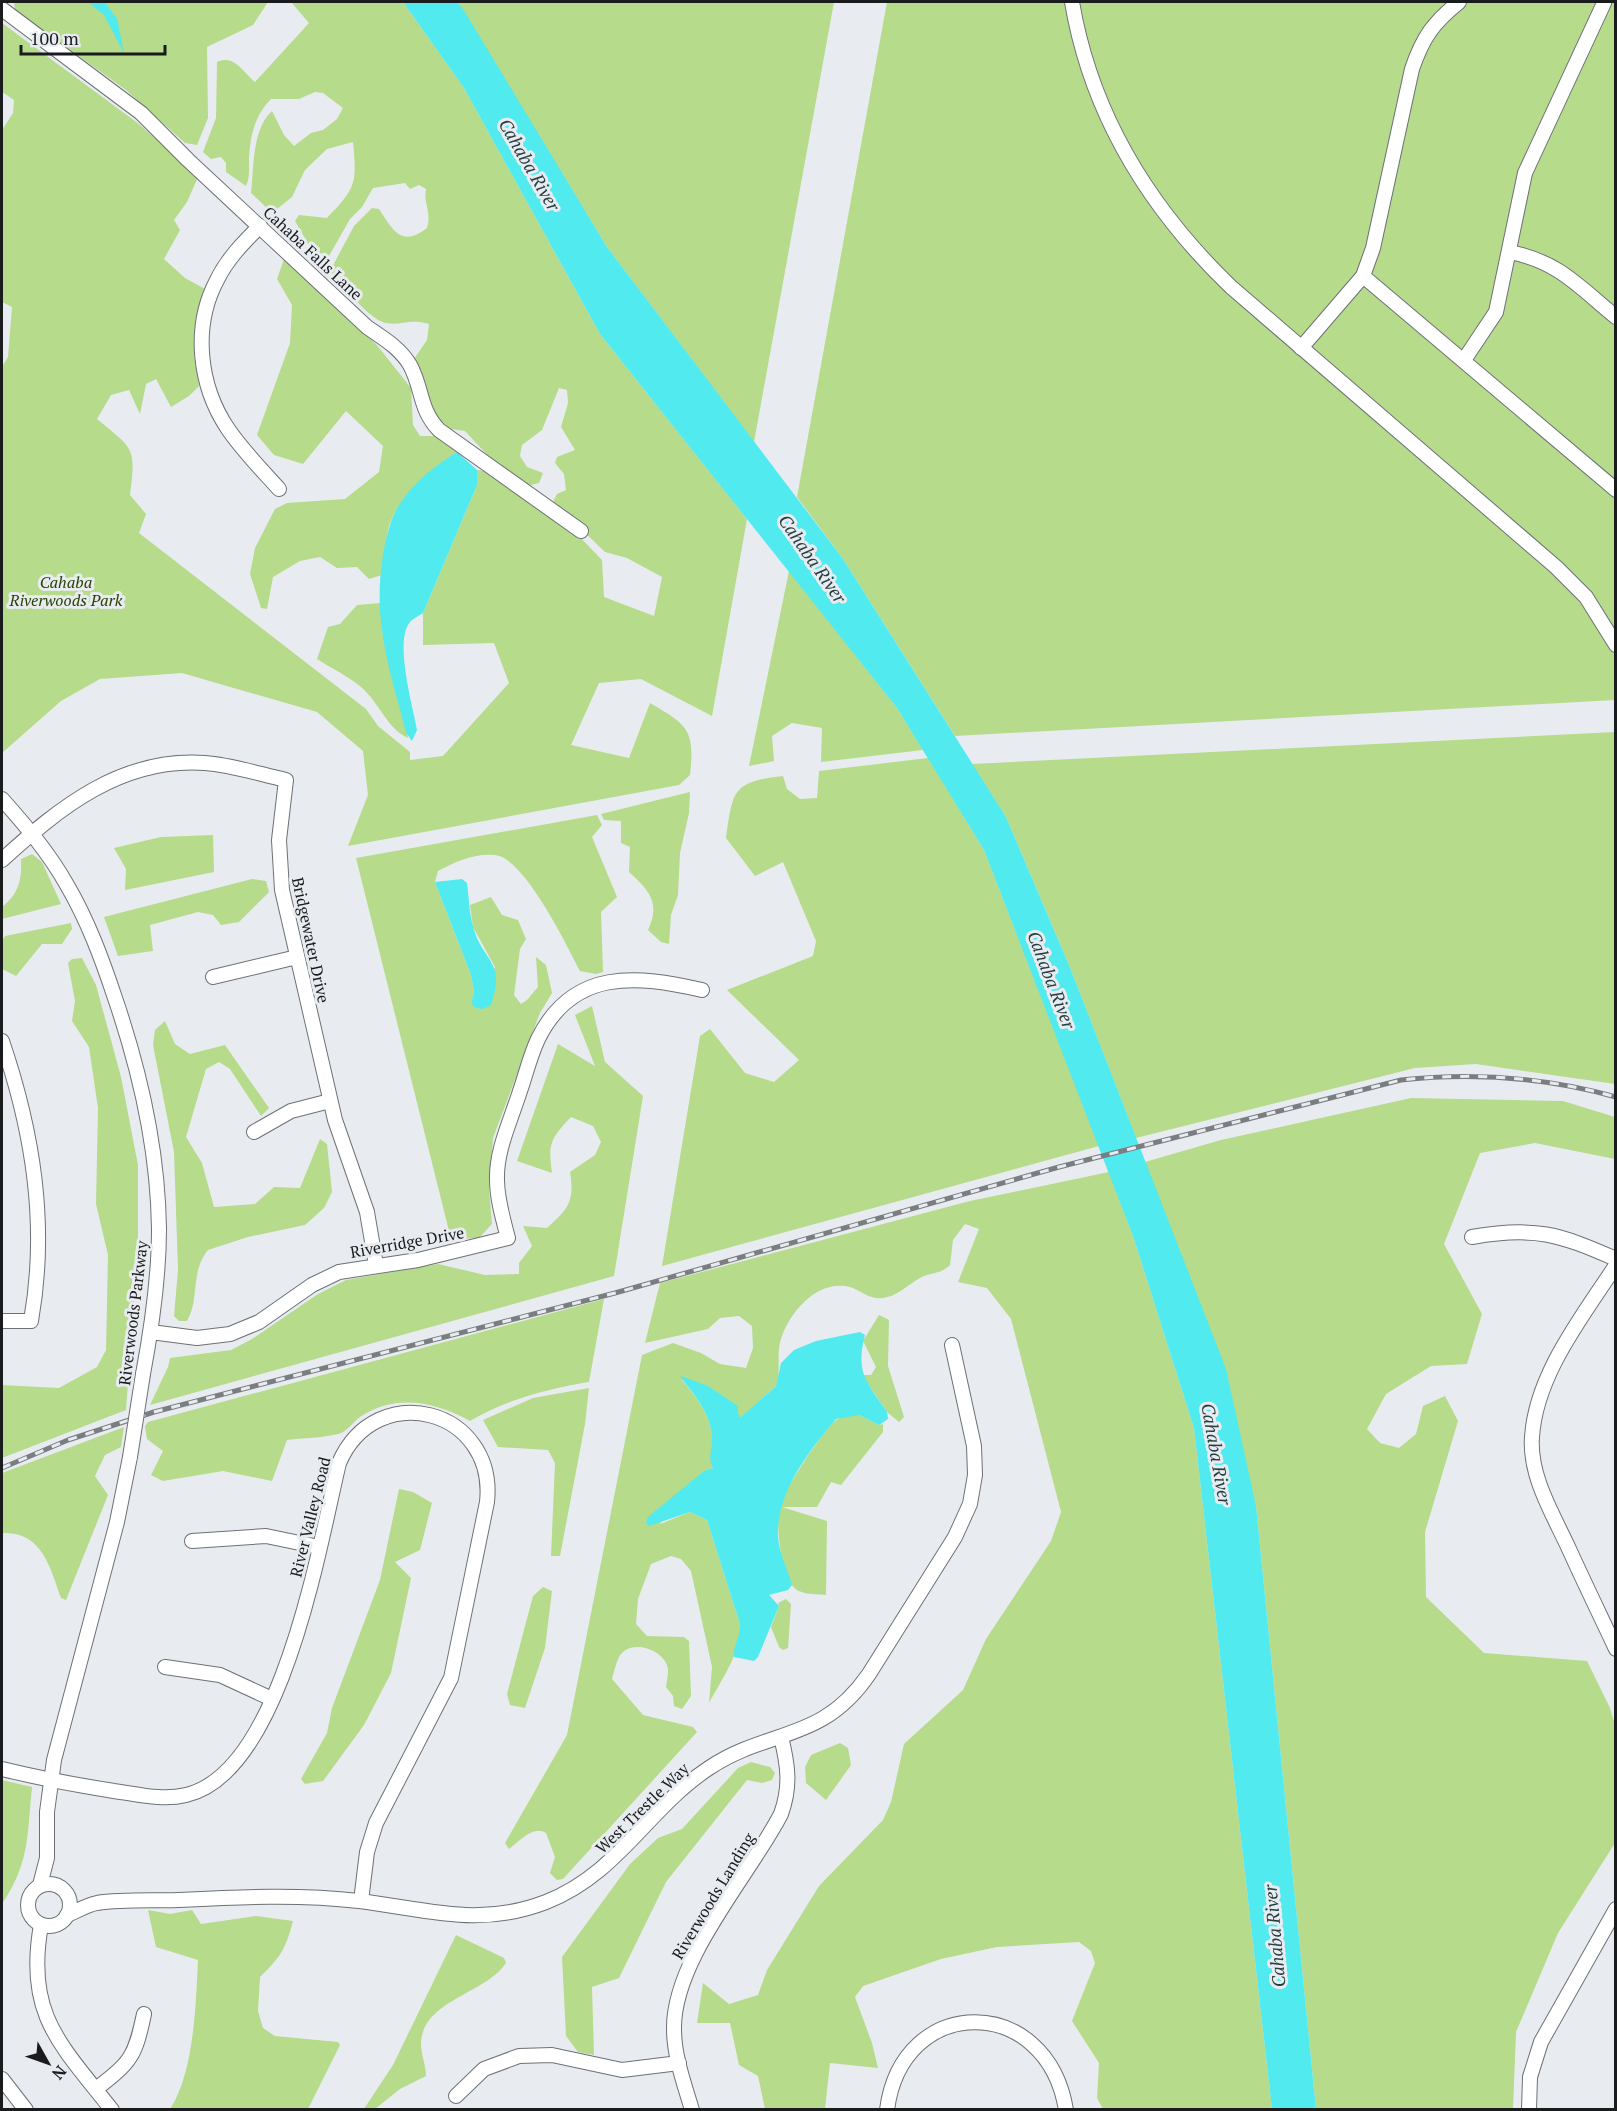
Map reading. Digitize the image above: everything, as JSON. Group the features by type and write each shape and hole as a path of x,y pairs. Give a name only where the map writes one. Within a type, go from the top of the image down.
{"street":[{"path":"1072,2 1091,81 1113,131 1138,176 1193,250 1302,348 1556,567 1586,597 1616,645"},
{"path":"1302,348 1363,276 1373,248 1412,69 1422,40 1459,2"},
{"path":"1464,360 1496,312 1525,173 1607,5"},
{"name":"Cahaba Falls Lane","path":"2,9 141,113 188,160 367,327 398,350 410,367 419,388 423,409 439,430 581,531"},
{"path":"260,226 236,251 217,280 205,311 202,352 206,378 219,413 242,448 279,489"},
{"path":"1510,252 1536,257 1553,265 1615,316"},
{"path":"1363,276 1616,490"},
{"name":"Bridgewater Drive","path":"32,833 98,785 117,776 161,764 208,763 286,780 279,840 279,870 330,1101 364,1200 376,1265"},
{"name":"Riverwoods Parkway","path":"2,799 32,833 54,864 83,914 104,966 139,1076 154,1157 158,1210 157,1269 151,1332 130,1457 117,1522 50,1780 46,1858 40,1885"},
{"path":"2,860 32,833"},
{"path":"213,976 297,957"},
{"name":"Riverridge Drive","path":"151,1332 197,1338 230,1334 259,1322 324,1278 351,1269 418,1260 508,1238 497,1190 500,1154 537,1041 550,1021 568,1002 596,986 630,978 653,979 702,990"},
{"path":"2,1041 20,1099 32,1149 39,1234 37,1283 31,1321 2,1321"},
{"path":"254,1132 291,1111 330,1101"},
{"path":"1472,1237 1506,1231 1534,1231 1567,1238 1616,1259"},
{"path":"1616,1265 1563,1348 1545,1385 1532,1436 1533,1462 1543,1494 1616,1648"},
{"name":"West Trestle Way","path":"68,1915 96,1903 245,1897 319,1897 361,1901 456,1917 495,1915 546,1902 601,1870 680,1791 708,1768 732,1754 824,1719 854,1695 966,1515 974,1484 975,1456 952,1345"},
{"name":"River Valley Road","path":"2,1770 153,1797 176,1797 197,1792 218,1780 234,1765 272,1699 295,1640 339,1463 354,1437 370,1424 401,1413 430,1415 454,1426 478,1452 487,1476 487,1502 457,1657 445,1692 376,1823 367,1852 361,1901"},
{"path":"192,1541 266,1536 318,1547"},
{"path":"165,1667 220,1675 272,1699"},
{"name":"Riverwoods Landing","path":"692,2109 675,2044 674,2017 684,1974 775,1827 785,1803 789,1774 781,1737"},
{"name":"Riverwoods Parkway","path":"46,1858 63,1890"},
{"path":"40,1885 63,1890 68,1915 56,1925 41,1925 34,1920 27,1905 29,1897 40,1885"},
{"name":"West Trestle Way","path":"63,1890 96,1903"},
{"path":"1528,2109 1530,2078 1541,2042 1616,1909"},
{"path":"41,1925 36,1965 42,2009 56,2037 112,2109"},
{"path":"96,2089 123,2068 132,2055 138,2045 144,2014"},
{"path":"888,2109 897,2071 924,2039 946,2028 980,2023 1014,2031 1041,2051 1055,2070 1066,2109"},
{"path":"456,2096 484,2069 519,2056 552,2055 622,2070 679,2063"},
{"path":"2,2079 26,2109"}],"green space":[{"path":"14,2 268,2 253,25 207,47 208,118 197,145 185,143 126,90 15,10"},
{"name":"Cahaba Riverwoods Park","path":"291,2 403,2 464,88 600,334 747,519 712,716 641,679 599,683 571,745 629,758 650,703 681,724 690,738 690,775 679,785 348,846 368,795 363,751 317,712 182,673 100,679 61,701 2,753 2,367 8,357 12,307 2,302 2,130 13,113 14,100 2,92 2,23 139,124 198,177 187,202 174,220 180,230 164,259 185,278 205,289 194,356 199,386 189,396 171,407 156,379 146,384 140,414 129,390 111,395 97,419 119,437 130,450 133,467 130,495 146,514 139,533 366,709 378,726 410,752 410,760 443,756 509,683 494,643 423,645 423,613 477,485 477,470 485,471 578,535 602,560 604,597 654,616 662,577 627,558 605,552 553,502 557,494 566,490 564,474 555,463 557,457 575,450 561,427 568,403 567,390 559,388 542,430 522,445 520,456 527,467 543,473 539,483 527,486 492,460 465,431 451,429 438,419 428,401 414,359 427,340 429,324 416,322 392,324 379,320 364,309 330,271 354,226 372,208 379,209 398,234 410,236 427,228 429,217 426,189 419,185 410,189 405,183 373,188 362,207 350,219 325,263 311,249 295,221 299,215 327,218 344,199 354,177 353,142 327,149 305,170 292,197 272,213 251,193 254,160 257,138 265,119 272,111 284,135 294,146 311,133 323,130 337,119 343,108 323,93 315,92 299,99 271,99 254,126 246,186 226,172 226,163 221,157 211,159 203,152 216,118 217,62 228,60 233,62 255,82 309,23"},
{"path":"457,2 834,2 754,442 607,247"},
{"path":"887,2 1615,2 1615,700 955,736 843,559 797,497"},
{"path":"284,259 376,344 411,388 413,425 420,436 436,436 457,452 418,483 395,512 388,529 382,575 369,579 357,567 337,568 320,557 300,561 273,577 267,609 261,608 250,574 255,548 275,509 287,503 345,499 379,472 383,446 346,411 303,464 274,455 257,435 290,343 292,305 277,279"},
{"path":"789,571 897,708 923,750 821,762 822,728 792,723 772,736 774,761 749,766"},
{"path":"381,603 382,630 408,738 394,728 361,687 317,659 328,627 340,624 357,605"},
{"path":"1615,732 1615,1084 1476,1064 1415,1068 1136,1138 1071,970 1006,817 972,764"},
{"path":"928,758 984,850 1099,1146 662,1266 700,1036 710,1029 745,1073 774,1082 799,1060 727,990 813,956 816,941 783,862 755,876 726,838 731,809 738,791 754,781 783,776 787,789 800,799 817,798 819,771"},
{"path":"690,792 689,813 680,853 678,895 671,915 669,944 661,942 648,930 652,920 653,905 647,891 629,872 630,847 621,843 621,821 604,820 601,814"},
{"path":"597,815 602,825 592,837 617,897 601,912 603,972 596,974 580,971 544,904 519,870 506,860 495,855 480,855 458,861 438,871 435,882 471,975 474,992 471,1003 479,1009 495,967 473,927 470,905 491,897 502,915 518,920 526,939 520,949 514,995 521,1004 538,987 536,957 546,965 552,993 540,1013 493,1138 489,1189 492,1224 479,1238 451,1239 356,858"},
{"path":"213,835 214,872 125,890 126,869 114,848 161,837"},
{"path":"32,854 42,862 61,904 2,919 2,907 12,897 18,886 21,859"},
{"path":"252,879 266,881 269,892 239,922 221,925 213,915 198,912 150,925 153,951 118,956 104,917"},
{"path":"71,923 72,929 62,944 42,944 16,976 2,969 2,941 5,936"},
{"path":"82,958 96,985 121,1077 138,1165 138,1249 126,1410 2,1458 2,1385 59,1388 97,1367 106,1350 108,1255 96,1204 98,1108 89,1047 72,1021 75,1001 68,963 72,959"},
{"path":"592,1006 605,1062 643,1096 614,1276 150,1405 170,1358 231,1350 252,1339 318,1294 346,1280 438,1264 485,1275 519,1274 519,1263 532,1246 523,1226 547,1228 565,1210 571,1191 570,1172 595,1155 601,1142 593,1126 571,1117 552,1142 550,1155 552,1173 517,1161 558,1044 595,1066 575,1015"},
{"path":"165,1021 175,1044 190,1054 225,1045 269,1108 261,1116 230,1069 219,1062 206,1069 186,1137 202,1163 214,1207 255,1204 274,1187 300,1188 320,1139 327,1144 332,1192 324,1208 305,1225 248,1237 208,1250 199,1267 191,1313 187,1321 179,1321 174,1316 178,1270 174,1152 153,1045 155,1030"},
{"path":"1411,1098 1563,1101 1615,1117 1615,1159 1535,1143 1480,1153 1444,1244 1482,1314 1467,1364 1431,1366 1386,1394 1367,1429 1380,1443 1399,1448 1416,1434 1423,1406 1445,1396 1458,1421 1425,1532 1426,1597 1484,1653 1587,1661 1610,1708 1615,1725 1615,1843 1558,1933 1516,2032 1513,2109 1316,2109 1256,1506 1145,1162 1221,1140"},
{"path":"1109,1172 1133,1236 1194,1428 1272,2109 1103,2109 1097,2098 1099,2063 1072,2021 1095,1963 1091,1951 1079,1942 997,1947 941,1959 863,1986 855,1997 872,2043 878,2068 830,2063 825,2109 765,2109 758,2076 739,2065 730,2023 697,2023 703,1983 729,2004 758,1995 767,1970 819,1886 883,1820 891,1802 904,1744 963,1690 986,1639 1051,1541 1061,1512 1011,1319 987,1288 958,1282 979,1229 965,1224 953,1240 950,1265 947,1268 922,1277 889,1297 876,1298 850,1287 839,1286 828,1287 808,1298 792,1316 782,1336 776,1386 741,1417 681,1379 705,1412 711,1428 713,1468 690,1484 660,1524 690,1512 707,1520 740,1624 738,1644 730,1665 709,1703 712,1667 691,1571 681,1559 671,1556 651,1564 638,1599 636,1624 647,1636 684,1637 689,1641 691,1696 682,1709 674,1706 673,1696 666,1687 668,1672 666,1663 657,1653 644,1648 636,1647 624,1651 618,1659 612,1679 643,1715 693,1727 697,1732 563,1879 557,1880 550,1873 555,1857 546,1833 531,1832 509,1849 505,1843 567,1735 642,1355 673,1343 701,1353 720,1364 746,1368 753,1348 752,1326 739,1316 720,1318 708,1329 645,1343 660,1283 970,1201"},
{"path":"604,1299 589,1382 528,1396 484,1413 470,1421 429,1405 401,1403 387,1405 360,1417 341,1433 287,1440 272,1481 223,1471 163,1481 151,1475 163,1451 147,1439 145,1426 148,1422"},
{"path":"879,1315 889,1320 888,1366 904,1417 899,1422 887,1412 862,1375 871,1375 876,1367 863,1341"},
{"path":"589,1388 585,1424 560,1556 551,1556 555,1463 548,1450 498,1447 483,1420 533,1398"},
{"path":"849,1415 859,1415 879,1425 883,1424 883,1432 841,1485 831,1482 817,1507 782,1507 827,1521 826,1595 798,1591 788,1578 782,1559 779,1509 795,1477 822,1436 836,1420"},
{"path":"124,1427 121,1447 105,1455 95,1476 108,1495 66,1600 61,1598 48,1563 35,1545 27,1538 16,1534 2,1533 2,1473"},
{"path":"399,1489 413,1492 432,1503 420,1550 395,1562 411,1578 391,1673 364,1725 323,1781 305,1784 301,1779 327,1733 332,1708 380,1580"},
{"path":"543,1587 552,1591 545,1648 525,1708 510,1705 507,1694 533,1596"},
{"path":"786,1599 791,1604 788,1648 783,1650 779,1647 771,1627 778,1603"},
{"path":"840,1743 848,1748 851,1765 826,1800 806,1783 805,1767 811,1755"},
{"path":"751,1762 770,1767 775,1773 772,1780 762,1783 747,1780 666,1882 619,1978 592,1987 594,2055 578,2052 566,2036 562,1957 630,1864 658,1838 682,1829 738,1768"},
{"path":"2,1780 32,1787 26,1848 18,1875 2,1904"},
{"path":"148,1910 170,1914 192,1910 201,1924 256,1916 293,1921 282,1952 260,1977 258,2011 263,2028 275,2036 338,2042 340,2045 308,2109 170,2109 178,2094 189,2057 195,2017 198,1960 156,1947"},
{"path":"456,1935 504,1958 506,1963 497,1974 443,2007 432,2017 424,2029 421,2044 426,2076 400,2089 375,2109 364,2109 393,2065"}],"water":[{"path":"88,2 105,2 117,19 124,53 104,15"},
{"name":"Cahaba River","path":"403,2 457,2 463,9 607,247 843,559 1006,817 1071,970 1226,1369 1256,1506 1316,2109 1272,2109 1194,1428 1133,1236 984,850 897,708 600,334 464,88"},
{"path":"457,452 477,470 477,485 423,613 411,621 406,630 404,657 417,730 412,741 406,733 389,669 380,618 384,550 394,514 408,492 427,474"},
{"path":"462,879 467,883 477,938 495,970 495,990 491,1005 483,1009 471,1003 474,992 471,975 435,882"},
{"path":"860,1332 865,1335 861,1359 862,1368 874,1393 887,1412 888,1419 879,1425 859,1415 836,1419 805,1459 788,1489 779,1520 780,1548 792,1585 788,1590 769,1595 779,1606 758,1657 754,1661 734,1657 740,1624 707,1520 690,1512 649,1526 646,1523 648,1517 704,1471 713,1468 710,1456 711,1428 701,1405 681,1376 708,1386 738,1406 738,1414 741,1417 776,1386 781,1363 794,1350 816,1341"}],"railway":[{"path":"2,1468 68,1440 154,1412 615,1293 1059,1167 1401,1080 1456,1076 1509,1078 1562,1085 1616,1097"}]}
